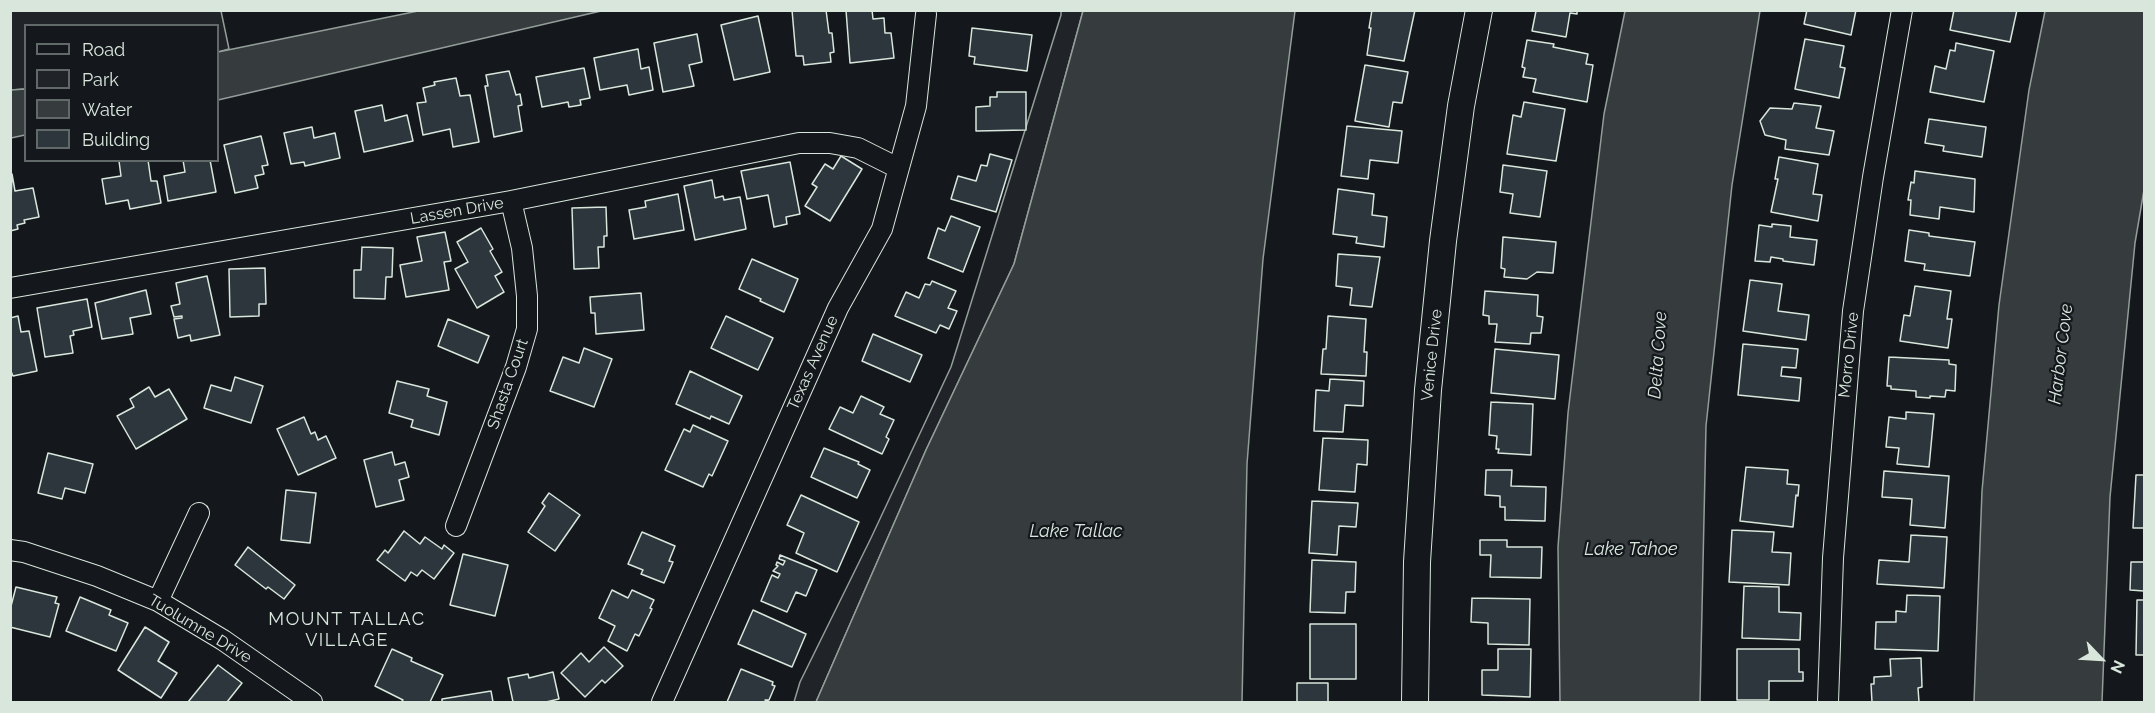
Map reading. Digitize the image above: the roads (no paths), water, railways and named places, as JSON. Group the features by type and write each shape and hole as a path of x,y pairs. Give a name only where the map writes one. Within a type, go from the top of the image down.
{"street":[{"name":"Venice Drive","path":"1415,702 1417,562 1428,390 1443,241 1458,128 1479,10"},
{"name":"Morro Drive","path":"1828,702 1833,558 1853,311 1902,10"},
{"name":"Texas Avenue","path":"662,702 833,319 882,229 916,106 926,14"},
{"name":"Lassen Drive","path":"10,288 511,201 799,143 830,143 858,148 898,168"},
{"name":"Shasta Court","path":"456,526 516,367 527,329 527,296 522,248 511,201"},
{"path":"158,601 199,513"},
{"name":"Tuolumne Drive","path":"10,550 24,552 97,576 158,601 231,645 312,702"}],"water":[{"path":"418,11 601,11 219,100 219,52"},
{"name":"Lake Tallac","path":"1083,11 1295,11 1263,259 1247,464 1242,702 816,702 926,450 1014,264"},
{"name":"Lake Tahoe","path":"1625,11 1760,11 1732,185 1706,426 1700,702 1560,702 1558,547 1568,413 1604,114"},
{"name":"Harbor Cove","path":"2045,11 2144,11 2144,190 2135,243 2110,497 2102,702 1974,702 1982,491 1999,305 2029,90"},
{"path":"24,89 24,135 11,138 11,90"}],"district":[{"name":"MOUNT TALLAC VILLAGE","path":"347,630"}],"water label":[{"name":"Delta Cove","path":"1658,355"}]}
